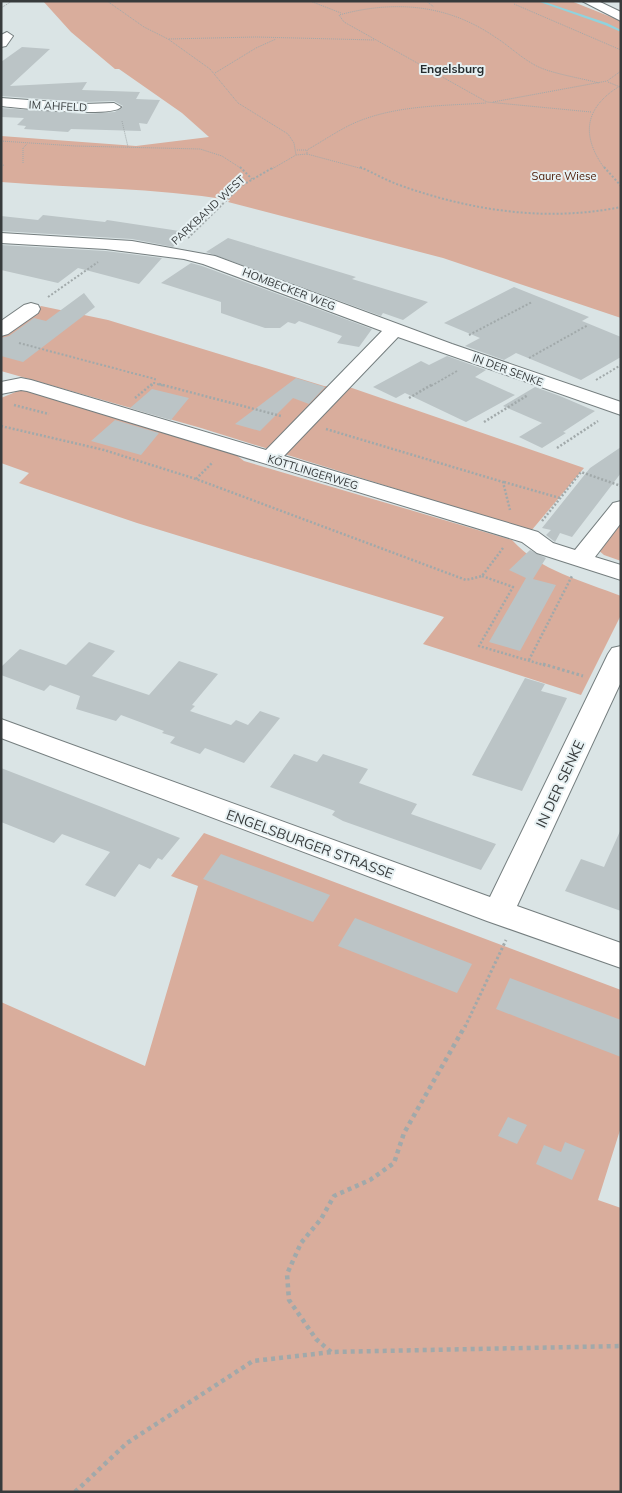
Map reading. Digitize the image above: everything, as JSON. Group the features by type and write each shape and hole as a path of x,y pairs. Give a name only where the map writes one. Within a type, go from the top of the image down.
{"street":[{"path":"588,1 621,17"},
{"name":"IM AHFELD","path":"1,102 118,112"},
{"name":"HOMBECKER WEG","path":"1,238 120,246 174,252 242,271 396,329"},
{"path":"8,336 31,309"},
{"path":"269,459 396,329"},
{"name":"IN DER SENKE","path":"396,329 621,409"},
{"name":"KÖTTLINGERWEG","path":"1,388 21,384 31,386 514,533 545,548 621,573"},
{"path":"580,560 621,508"},
{"name":"IN DER SENKE","path":"507,916 621,654"},
{"name":"ENGELSBURGER STRASSE","path":"1,728 507,916 621,956"}],"path":[{"path":"1,8 12,1"},
{"path":"107,1 144,27 168,39 215,73 238,103 288,134 297,150 296,155 307,154 359,167 408,188 477,206 563,216 592,214 621,207"},
{"path":"310,1 342,13 363,6 386,4 414,4 436,9 462,17 534,65 599,83"},
{"path":"426,1 436,9"},
{"path":"514,4 621,50"},
{"path":"342,13 339,15 340,19 487,102 591,112"},
{"path":"168,39 282,38 376,40"},
{"path":"215,73 267,42 282,38"},
{"path":"297,150 307,150 351,124 382,114 419,107 487,102 599,83 607,81 621,71"},
{"path":"607,81 620,87"},
{"path":"620,87 600,97 591,112 589,126 592,148 600,163 621,186"},
{"path":"118,112 128,147"},
{"path":"1,141 186,148 219,154 239,165 252,179"},
{"path":"23,163 23,148 28,143"},
{"name":"PARKBAND WEST","path":"174,252 241,186 296,155"},
{"path":"31,309 120,246"},
{"path":"446,348 532,302"},
{"path":"508,370 588,325"},
{"path":"8,336 155,380 154,383 304,423 560,498"},
{"path":"409,398 478,359"},
{"path":"484,422 547,384"},
{"path":"557,448 599,421"},
{"path":"1,426 104,450 196,479 466,580 482,576 513,587 479,646 608,683"},
{"path":"482,576 514,533 560,498 581,472 621,486"},
{"path":"503,482 514,533"},
{"path":"529,660 580,560"},
{"path":"332,1352 316,1339 289,1300 287,1274 301,1243 321,1219 334,1196 370,1180 394,1163 404,1133 476,1007 507,916"},
{"path":"75,1492 127,1443 253,1361 332,1352 621,1346"}],"green space":[{"name":"Saure Wiese","path":"43,1 571,1 621,21 621,318 443,258 228,202 230,200 145,191 1,182 1,136 136,146 209,137 182,113 119,69 115,69 71,32"},
{"path":"41,306 108,320 324,386 352,388 584,468 531,531 201,428 1,371 1,334"},
{"path":"18,391 28,391 231,451 244,461 512,540 523,551 549,567 577,580 621,596 621,615 581,695 423,644 444,617 137,523 19,483 29,473 1,463 1,398"},
{"path":"621,516 621,561 604,555 597,549"},
{"path":"204,833 621,990 621,1127 598,1200 621,1208 621,1492 1,1492 1,1002 145,1066 198,886 171,876"}],"building":[{"path":"22,47 50,49 10,86 87,82 82,90 140,92 136,99 160,100 147,124 139,123 141,131 71,129 68,132 24,129 26,126 17,125 24,118 1,117 1,108 84,114 115,112 123,106 114,101 85,102 1,96 1,62"},
{"path":"43,215 105,222 107,220 186,232 173,247 132,239 1,231 1,216 38,220"},
{"path":"228,238 356,277 352,279 428,302 403,320 383,313 381,316 206,252"},
{"path":"1,245 106,251 162,258 139,284 78,268 58,283 1,270"},
{"path":"191,263 372,329 359,347 337,343 342,336 299,321 295,324 288,322 280,328 265,328 221,313 221,302 161,283"},
{"path":"514,287 589,317 582,321 621,337 621,357 581,380 516,353 504,360 465,346 480,338 444,323"},
{"path":"84,293 95,307 23,362 1,356 1,338 9,336 34,318 46,321"},
{"path":"447,356 486,370 475,377 515,395 466,422 405,393 396,398 373,387 421,361 429,365"},
{"path":"296,378 325,387 309,404 293,398 260,431 235,424"},
{"path":"535,387 595,411 563,432 503,406"},
{"path":"152,389 189,398 171,420 130,408"},
{"path":"115,420 159,433 141,455 91,441"},
{"path":"542,423 566,433 542,448 519,437"},
{"path":"621,447 621,473 572,537 560,533 555,542 546,535 551,530 542,528 590,468"},
{"path":"530,550 546,558 533,579 556,585 520,651 489,642 526,578 509,570"},
{"path":"89,642 115,651 92,676 149,695 179,661 218,674 192,705 195,706 190,711 231,725 236,720 248,725 260,711 280,718 244,763 205,748 200,754 170,743 175,737 121,715 116,721 76,709 80,696 50,685 44,691 1,675 1,667 20,649 66,665"},
{"path":"525,678 545,684 541,691 567,698 522,791 472,775"},
{"path":"294,754 317,762 323,754 368,769 359,783 417,804 411,814 496,844 481,870 343,821 332,815 335,811 270,787"},
{"path":"1,768 180,838 162,860 158,858 150,869 139,864 115,897 85,885 110,852 62,834 54,843 1,822"},
{"path":"621,829 621,911 565,891 581,859 604,867"},
{"path":"221,854 330,895 313,922 203,879"},
{"path":"355,918 472,964 457,993 338,946"},
{"path":"510,978 621,1020 621,1057 496,1009"},
{"path":"508,1117 527,1125 517,1144 498,1136"},
{"path":"565,1142 585,1150 572,1180 536,1164 544,1145 561,1152"}],"waterway":[{"path":"538,1 621,31"}],"district":[{"name":"Engelsburg","path":"452,68"}]}
